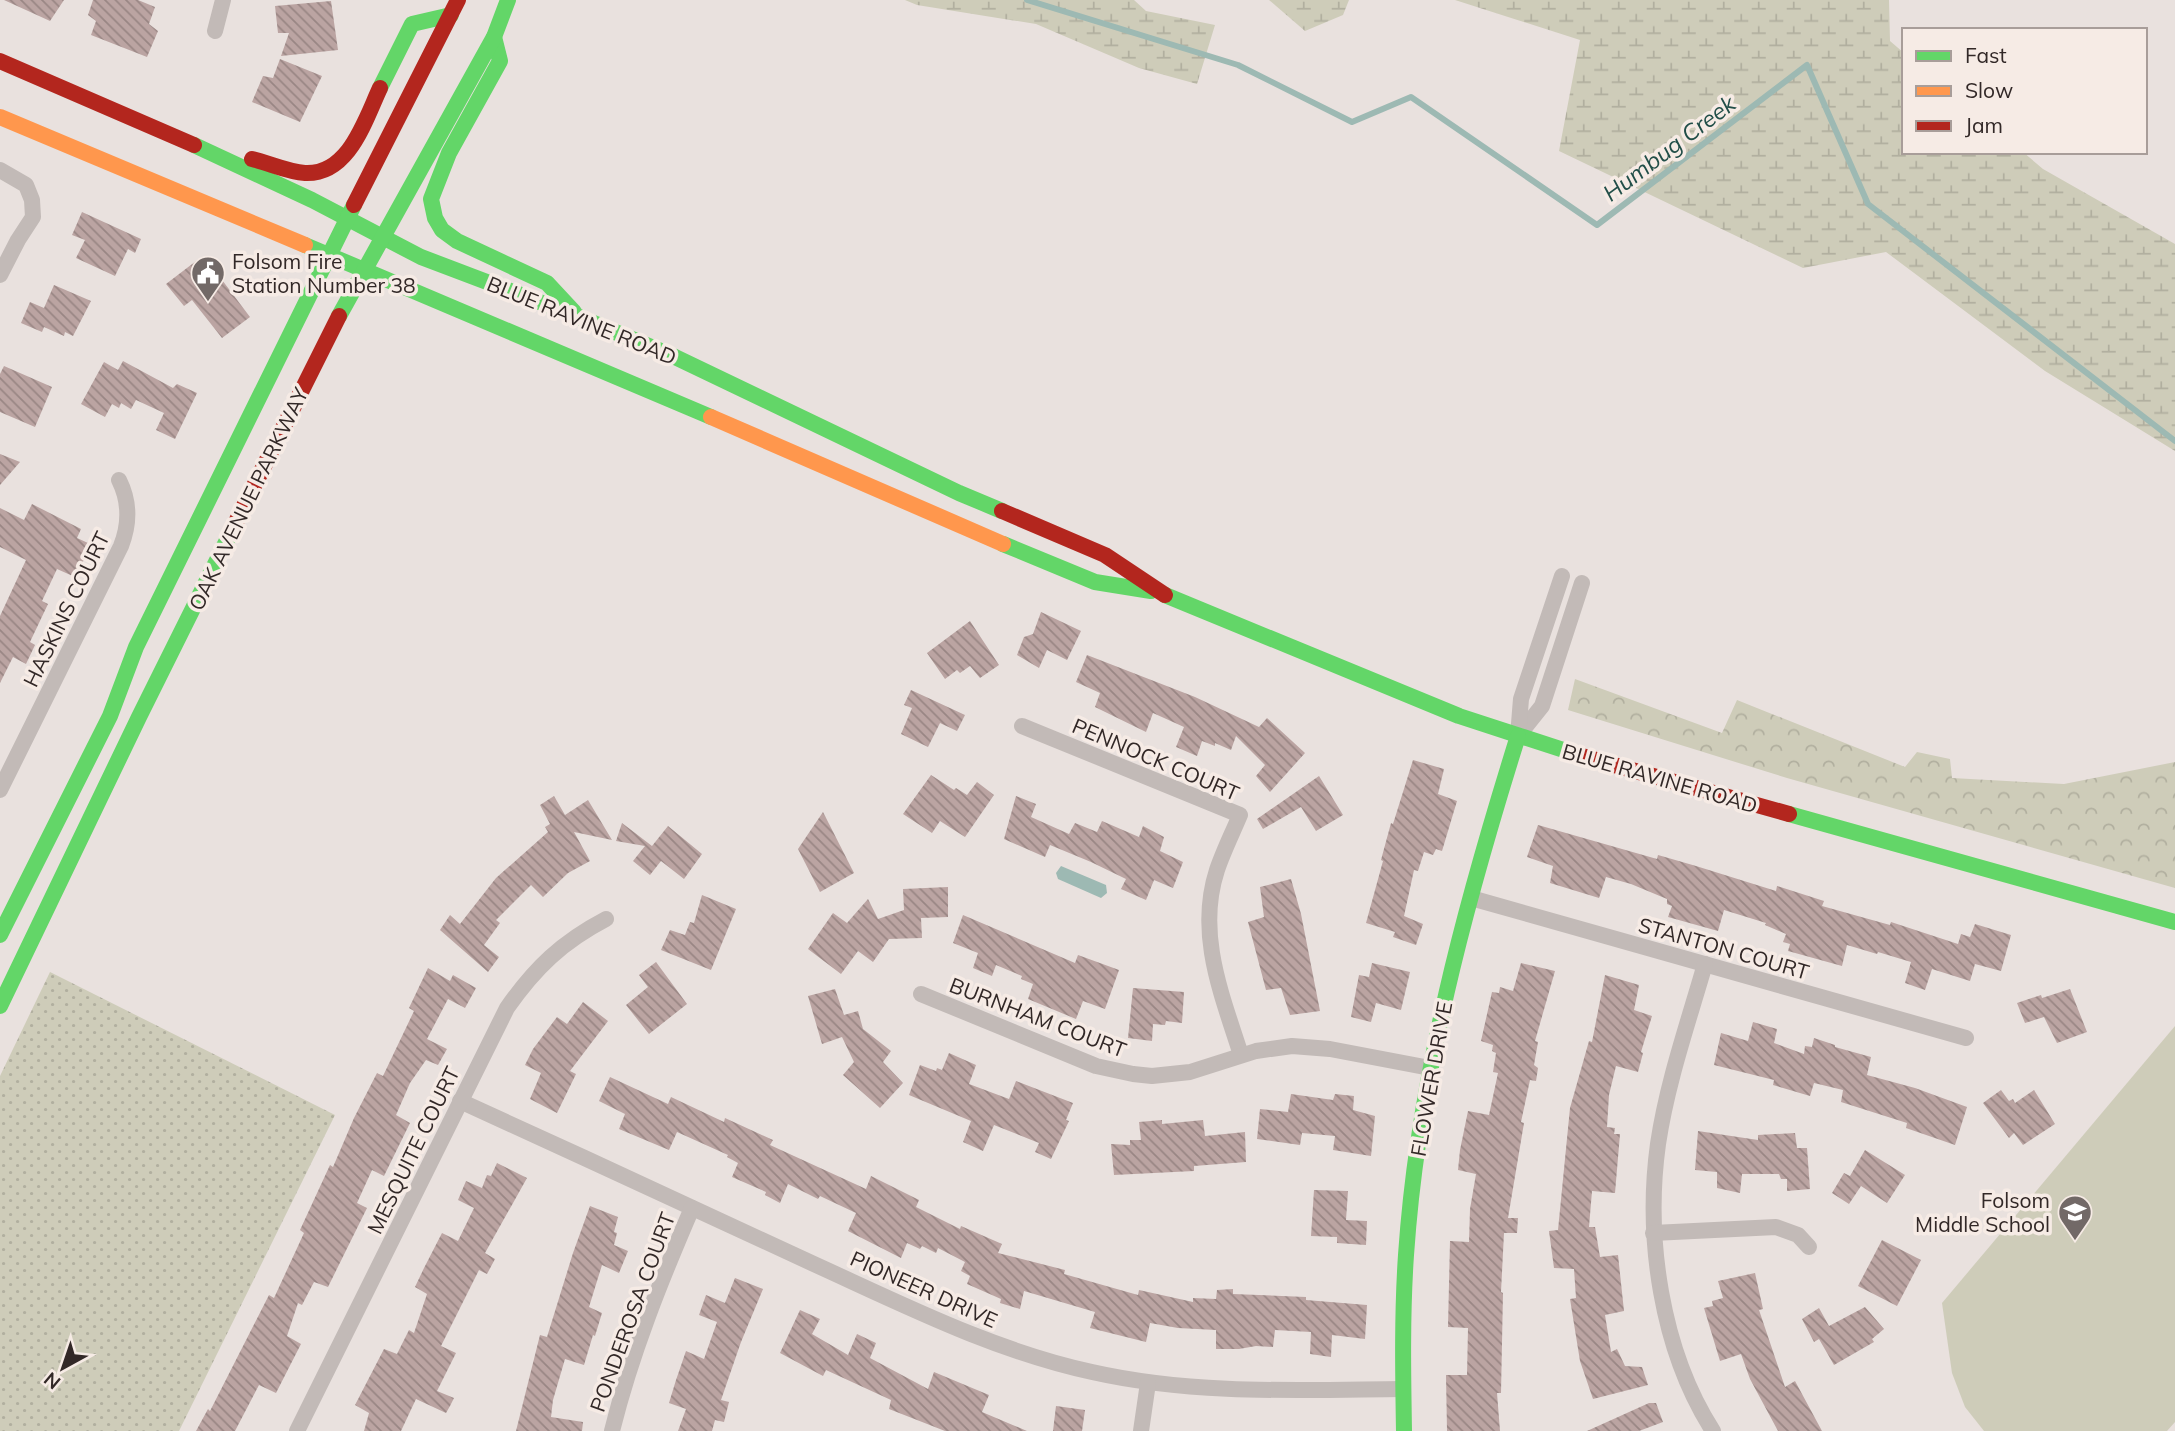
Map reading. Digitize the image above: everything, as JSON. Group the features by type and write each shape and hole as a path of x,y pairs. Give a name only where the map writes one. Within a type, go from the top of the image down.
{"main road":[{"name":"OAK AVENUE PARKWAY","path":"0,1006 145,704 363,270 384,238 494,37 508,0"},
{"name":"OAK AVENUE PARKWAY","path":"0,935 110,716 136,646 328,256 454,8"},
{"path":"178,137 280,168 305,173 326,170 342,159 351,147 412,24 454,8"},
{"path":"494,37 500,61 449,153 431,199 435,218 442,230 457,241 547,283 579,317"},
{"name":"BLUE RAVINE ROAD","path":"0,61 178,137 312,200 421,257 675,357 959,493 1105,555 1158,592 1425,702 1518,736 2175,922"},
{"name":"BLUE RAVINE ROAD","path":"0,117 678,402 927,512 1095,582 1158,592"},
{"name":"FLOWER DRIVE","path":"1404,1431 1403,1316 1408,1233 1413,1177 1430,1068 1441,1013 1471,898 1518,736"}],"street":[{"path":"215,31 223,0"},
{"path":"0,170 26,185 32,200 33,217 0,275"},
{"name":"HASKINS COURT","path":"0,790 126,533 128,503 119,480"},
{"name":"FLOWER DRIVE","path":"1518,736 1521,699 1562,576"},
{"name":"FLOWER DRIVE","path":"1518,736 1542,706 1582,583"},
{"name":"PENNOCK COURT","path":"1022,726 1240,815 1217,870 1212,889 1209,926 1217,980 1241,1055"},
{"name":"STANTON COURT","path":"1471,898 1966,1038"},
{"name":"MESQUITE COURT","path":"297,1431 507,1008 525,982 559,948 606,919"},
{"path":"1705,964 1667,1098 1658,1143 1653,1233 1662,1297 1673,1341 1689,1385 1713,1431"},
{"name":"BURNHAM COURT","path":"921,994 1096,1066 1133,1074 1190,1072 1241,1055 1273,1048 1311,1047 1430,1068"},
{"name":"PIONEER DRIVE","path":"460,1101 974,1336 1039,1359 1149,1383 1253,1391 1402,1389"},
{"name":"PONDEROSA COURT","path":"612,1431 663,1276 692,1208"},
{"path":"1653,1233 1776,1227 1798,1235 1809,1247"},
{"path":"1141,1431 1149,1383"}],"green space":[{"path":"905,0 1134,0 1146,11 1215,25 1197,84 1139,68 1036,24 917,5"},
{"path":"1269,0 1349,0 1343,15 1305,31"},
{"path":"1455,0 1889,0 1890,41 1902,51 1902,154 2025,154 2043,169 2175,244 2175,451 2045,371 1886,252 1803,268 1559,151 1580,40"},
{"path":"1575,679 1722,733 1737,700 1905,767 1917,752 1950,759 1952,778 2064,784 2175,762 2175,888 1787,778 1568,710"},
{"path":"50,972 335,1115 179,1431 0,1431 0,1076"},
{"name":"Folsom Middle School","path":"2175,1026 2175,1422 2167,1431 1984,1431 1965,1407 1952,1373 1942,1303"}],"water":[{"path":"1061,866 1106,885 1107,893 1101,898 1058,879 1056,873"}],"building":[{"path":"4,0 64,0 50,21"},
{"path":"93,0 138,0 155,7 149,24 158,31 147,57 91,35 96,21 88,15"},
{"path":"331,1 338,50 281,56 289,33 278,33 275,6"},
{"path":"280,59 322,76 300,122 252,102 263,76 273,78"},
{"path":"82,212 141,239 135,253 128,249 115,276 76,258 85,240 72,235"},
{"path":"200,258 209,269 213,268 250,317 222,338 192,300 184,306 166,284"},
{"path":"54,285 91,301 73,336 65,332 64,336 44,327 42,332 21,323 30,302 44,308"},
{"path":"123,361 173,388 177,384 197,393 175,439 156,430 164,413 136,400 131,409 121,403 119,408 112,404 105,417 81,404 104,362 118,370"},
{"path":"4,366 52,387 35,427 0,412 0,374"},
{"path":"0,454 20,462 0,485"},
{"path":"32,504 81,529 77,538 88,543 85,550 88,552 75,577 57,569 42,601 48,604 30,642 35,645 26,664 13,657 0,683 0,616 26,560 0,547 0,508 24,520"},
{"path":"1041,612 1081,631 1067,660 1047,650 1039,668 1017,655 1024,637 1033,634"},
{"path":"970,621 999,665 980,678 970,666 960,673 957,670 945,679 927,653"},
{"path":"1087,655 1195,697 1259,727 1267,718 1305,753 1270,792 1256,776 1265,765 1236,736 1231,750 1202,741 1197,756 1176,747 1184,727 1153,713 1146,732 1095,707 1100,693 1076,682"},
{"path":"911,690 965,715 957,731 940,723 928,747 901,734 912,708 904,705"},
{"path":"1413,760 1444,769 1438,794 1457,801 1442,851 1436,849 1433,855 1424,852 1418,871 1414,870 1404,916 1423,924 1416,945 1393,937 1395,932 1366,923 1391,823 1393,824"},
{"path":"931,775 967,795 977,782 994,795 965,837 940,821 932,833 903,814"},
{"path":"1319,776 1343,815 1316,831 1301,807 1263,829 1257,819"},
{"path":"554,796 565,815 588,800 612,840 574,832 590,861 568,873 543,897 531,885 496,920 500,923 484,945 499,957 488,972 440,930 450,915 460,924 496,878 548,832 545,827 550,824 540,805"},
{"path":"1016,796 1036,804 1031,817 1069,834 1075,823 1097,832 1102,821 1139,837 1143,826 1164,837 1160,851 1183,862 1173,888 1154,880 1146,900 1121,889 1126,879 1091,862 1050,845 1045,857 1004,839"},
{"path":"823,812 854,873 820,892 798,849"},
{"path":"622,823 652,846 668,826 702,854 684,879 661,861 650,875 633,861 645,846 616,841"},
{"path":"1538,825 1657,859 1658,855 1776,891 1777,886 1824,901 1822,906 1890,925 1891,922 1958,944 1961,934 1970,937 1975,924 2011,935 2001,971 1975,964 1970,981 1932,969 1925,990 1905,983 1911,962 1878,952 1877,954 1847,945 1842,966 1788,951 1790,944 1783,942 1786,934 1765,925 1766,923 1724,910 1718,931 1668,917 1672,906 1667,904 1667,899 1631,884 1606,877 1599,898 1550,883 1553,866 1527,857"},
{"path":"1291,879 1301,914 1320,1011 1290,1015 1281,988 1266,990 1248,922 1264,917 1260,887"},
{"path":"948,887 948,917 921,918 922,938 889,939 873,962 858,951 841,974 808,949 833,913 847,923 868,899 878,919 904,910 903,889"},
{"path":"702,895 736,909 711,970 661,950 670,930 685,935 690,922 694,923"},
{"path":"963,915 1075,963 1078,955 1119,970 1105,1009 1083,1001 1076,1019 1028,999 1033,984 1021,979 1022,976 996,965 992,976 973,968 978,953 953,943"},
{"path":"656,962 687,1004 649,1034 626,1005 648,987 639,975"},
{"path":"1372,963 1410,972 1401,1010 1376,1003 1371,1022 1351,1017 1359,975 1369,977"},
{"path":"1521,963 1555,971 1535,1041 1538,1042 1534,1065 1538,1068 1536,1081 1530,1080 1521,1122 1524,1123 1508,1218 1518,1218 1517,1233 1504,1233 1501,1393 1497,1393 1500,1431 1447,1431 1446,1375 1467,1375 1468,1328 1448,1327 1450,1241 1469,1242 1470,1209 1476,1174 1458,1170 1460,1150 1468,1111 1489,1115 1498,1073 1493,1072 1496,1053 1492,1051 1493,1045 1481,1041 1492,992 1499,993 1500,987 1513,991"},
{"path":"428,968 450,981 453,975 476,988 465,1008 448,999 427,1039 447,1049 438,1065 426,1060 410,1083 396,1115 410,1123 384,1176 372,1170 357,1203 367,1208 328,1287 314,1282 302,1305 298,1303 287,1336 301,1344 276,1393 259,1385 235,1431 196,1431 208,1409 210,1411 269,1295 274,1298 304,1233 300,1230 330,1165 333,1167 377,1073 383,1076 414,1011 409,1008"},
{"path":"1605,975 1639,985 1634,1010 1652,1016 1638,1072 1616,1066 1609,1095 1607,1127 1615,1128 1614,1134 1620,1134 1615,1193 1592,1191 1589,1227 1595,1227 1600,1257 1618,1255 1624,1311 1605,1315 1611,1352 1617,1349 1625,1366 1642,1367 1648,1385 1593,1399 1580,1361 1570,1299 1576,1298 1574,1269 1554,1268 1549,1231 1558,1230 1570,1108 1589,1041 1592,1042"},
{"path":"1133,988 1184,992 1182,1023 1166,1021 1165,1025 1153,1024 1152,1041 1128,1038"},
{"path":"835,989 844,1015 858,1011 863,1029 891,1051 883,1062 903,1083 880,1108 843,1075 854,1062 842,1037 822,1044 808,996"},
{"path":"2070,989 2087,1032 2057,1043 2044,1017 2025,1023 2017,1003"},
{"path":"583,1002 608,1021 570,1071 576,1074 557,1113 530,1099 541,1073 525,1065 533,1049 557,1017 567,1024"},
{"path":"1753,1022 1777,1029 1774,1043 1804,1054 1805,1046 1812,1047 1814,1038 1871,1057 1867,1075 1915,1088 1967,1107 1955,1145 1906,1128 1907,1123 1841,1102 1843,1090 1814,1083 1810,1096 1773,1085 1774,1080 1714,1065 1721,1033 1748,1041"},
{"path":"949,1053 976,1065 969,1084 1009,1099 1016,1081 1073,1103 1066,1120 1069,1121 1051,1159 1035,1152 1039,1143 994,1125 983,1151 963,1142 971,1121 909,1095 920,1065 936,1071 937,1068 942,1070"},
{"path":"610,1077 668,1104 671,1097 724,1122 725,1118 773,1140 770,1145 866,1189 871,1176 919,1200 916,1207 960,1229 961,1226 1002,1244 998,1253 1065,1270 1064,1274 1138,1295 1139,1290 1193,1302 1193,1298 1216,1299 1217,1290 1233,1289 1233,1294 1306,1297 1306,1300 1367,1305 1365,1339 1332,1335 1331,1357 1310,1354 1311,1332 1275,1330 1273,1347 1216,1349 1216,1330 1150,1323 1146,1342 1090,1328 1095,1312 1024,1291 1020,1309 1000,1303 1001,1299 967,1284 970,1276 961,1271 965,1262 938,1248 936,1253 907,1243 901,1258 848,1231 856,1213 820,1196 818,1199 788,1184 780,1203 765,1195 766,1192 732,1177 738,1163 727,1157 728,1155 677,1132 669,1150 619,1129 625,1114 599,1101"},
{"path":"2001,1090 2009,1101 2013,1099 2015,1103 2034,1090 2055,1124 2023,1145 2014,1133 2009,1138 1983,1103"},
{"path":"1291,1094 1333,1100 1335,1094 1354,1096 1353,1110 1375,1116 1371,1156 1333,1150 1335,1136 1302,1133 1300,1145 1257,1139 1260,1109 1288,1112"},
{"path":"1162,1120 1162,1124 1203,1120 1205,1136 1245,1132 1246,1162 1194,1166 1194,1171 1114,1175 1111,1144 1130,1145 1130,1140 1141,1140 1139,1122"},
{"path":"1698,1131 1758,1140 1758,1135 1795,1133 1797,1148 1807,1148 1810,1189 1787,1191 1787,1179 1781,1179 1779,1174 1742,1174 1740,1193 1717,1188 1717,1172 1695,1170"},
{"path":"1865,1150 1905,1175 1887,1203 1861,1186 1849,1204 1832,1193 1844,1173 1850,1176"},
{"path":"497,1163 527,1178 485,1253 495,1259 487,1274 479,1270 441,1346 456,1353 437,1391 454,1398 446,1413 416,1399 401,1431 364,1431 369,1413 355,1405 384,1349 397,1354 409,1330 414,1333 427,1294 415,1287 424,1268 442,1233 458,1241 474,1208 458,1200 466,1181 482,1188 487,1175 491,1176"},
{"path":"1314,1190 1348,1191 1346,1220 1367,1221 1366,1245 1337,1243 1337,1237 1311,1236"},
{"path":"590,1206 618,1217 614,1245 628,1251 619,1273 602,1265 589,1307 602,1313 595,1336 593,1335 584,1365 565,1359 553,1400 551,1417 583,1422 582,1431 516,1431 540,1335 547,1337"},
{"path":"1882,1240 1921,1260 1897,1306 1858,1286"},
{"path":"1755,1273 1763,1309 1759,1310 1785,1387 1795,1381 1822,1431 1778,1431 1750,1379 1741,1354 1720,1361 1704,1308 1713,1306 1712,1301 1723,1298 1718,1281"},
{"path":"735,1278 763,1289 721,1400 729,1402 724,1422 715,1420 712,1431 678,1431 686,1409 669,1403 686,1351 704,1359 717,1322 699,1315 706,1295 725,1303"},
{"path":"1865,1307 1884,1329 1872,1339 1874,1342 1834,1365 1819,1339 1814,1342 1802,1319 1819,1308 1829,1326"},
{"path":"800,1310 820,1319 812,1334 848,1355 857,1334 876,1343 870,1358 928,1389 934,1372 989,1395 982,1412 1027,1431 945,1431 889,1409 891,1400 826,1370 823,1376 780,1353"},
{"path":"1649,1403 1656,1403 1663,1422 1639,1431 1587,1431"},
{"path":"1056,1406 1085,1410 1082,1431 1053,1431"}],"waterway":[{"name":"Humbug Creek","path":"1027,0 1238,65 1352,122 1411,97 1597,225 1807,65 1868,204 2175,441"}],"traffic: fast":[{"path":"339,316 494,37 508,0"},
{"path":"380,88 412,24 451,15"},
{"path":"494,37 500,61 449,153 431,199 435,218 442,230 457,241 547,283 574,312"},
{"path":"194,145 312,200 421,257 675,357 1002,511"},
{"path":"0,935 110,716 136,647 354,205"},
{"path":"305,245 711,417"},
{"path":"0,1006 234,526"},
{"path":"1003,544 1095,582 1151,591"},
{"path":"1165,595 1459,716 1582,756"},
{"path":"1404,1431 1406,1255 1421,1123 1462,928 1518,736"},
{"path":"1789,814 2175,922"}],"traffic: slow":[{"path":"0,117 305,245"},
{"path":"711,417 1003,544"}],"traffic: jam":[{"path":"354,205 458,0"},
{"path":"0,61 194,145"},
{"path":"252,159 305,173 320,171 333,165 353,143 380,88"},
{"path":"234,526 339,316"},
{"path":"1002,511 1105,555 1165,595"},
{"path":"1582,756 1789,814"}],"place":[{"name":"Folsom Fire Station Number 38","path":"208,303"},
{"name":"Folsom Middle School","path":"2075,1242"}]}
